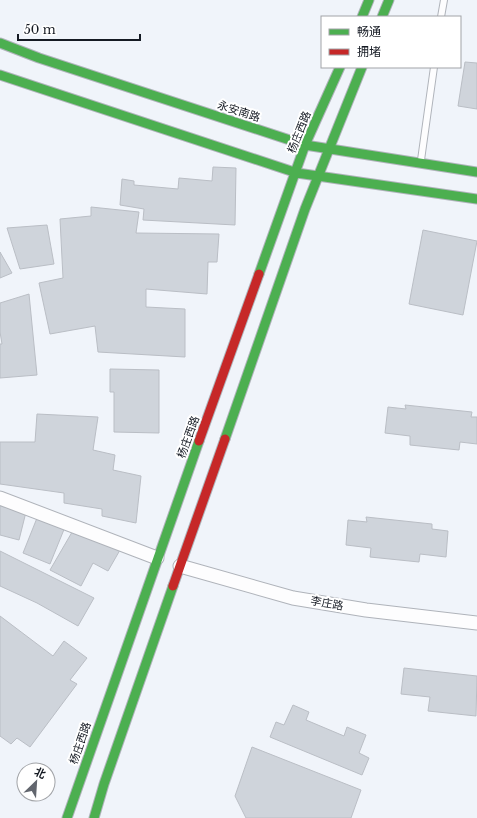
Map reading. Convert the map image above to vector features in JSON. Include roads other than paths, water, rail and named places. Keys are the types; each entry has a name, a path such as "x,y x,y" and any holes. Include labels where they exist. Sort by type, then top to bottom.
{"street":[{"path":"362,16 369,0"},
{"path":"382,16 389,0"},
{"name":"永安南路","path":"0,43 40,58 305,145 477,172"},
{"name":"杨庄西路","path":"67,818 157,558 297,173 305,145 340,68"},
{"path":"94,818 180,566 318,176 362,68"},
{"path":"0,75 297,173 477,199"},
{"path":"0,498 157,558"},
{"name":"李庄路","path":"180,566 293,598 366,610 477,623"}],"lane":[{"path":"441,16 444,0"},
{"path":"420,164 434,68"}]}
